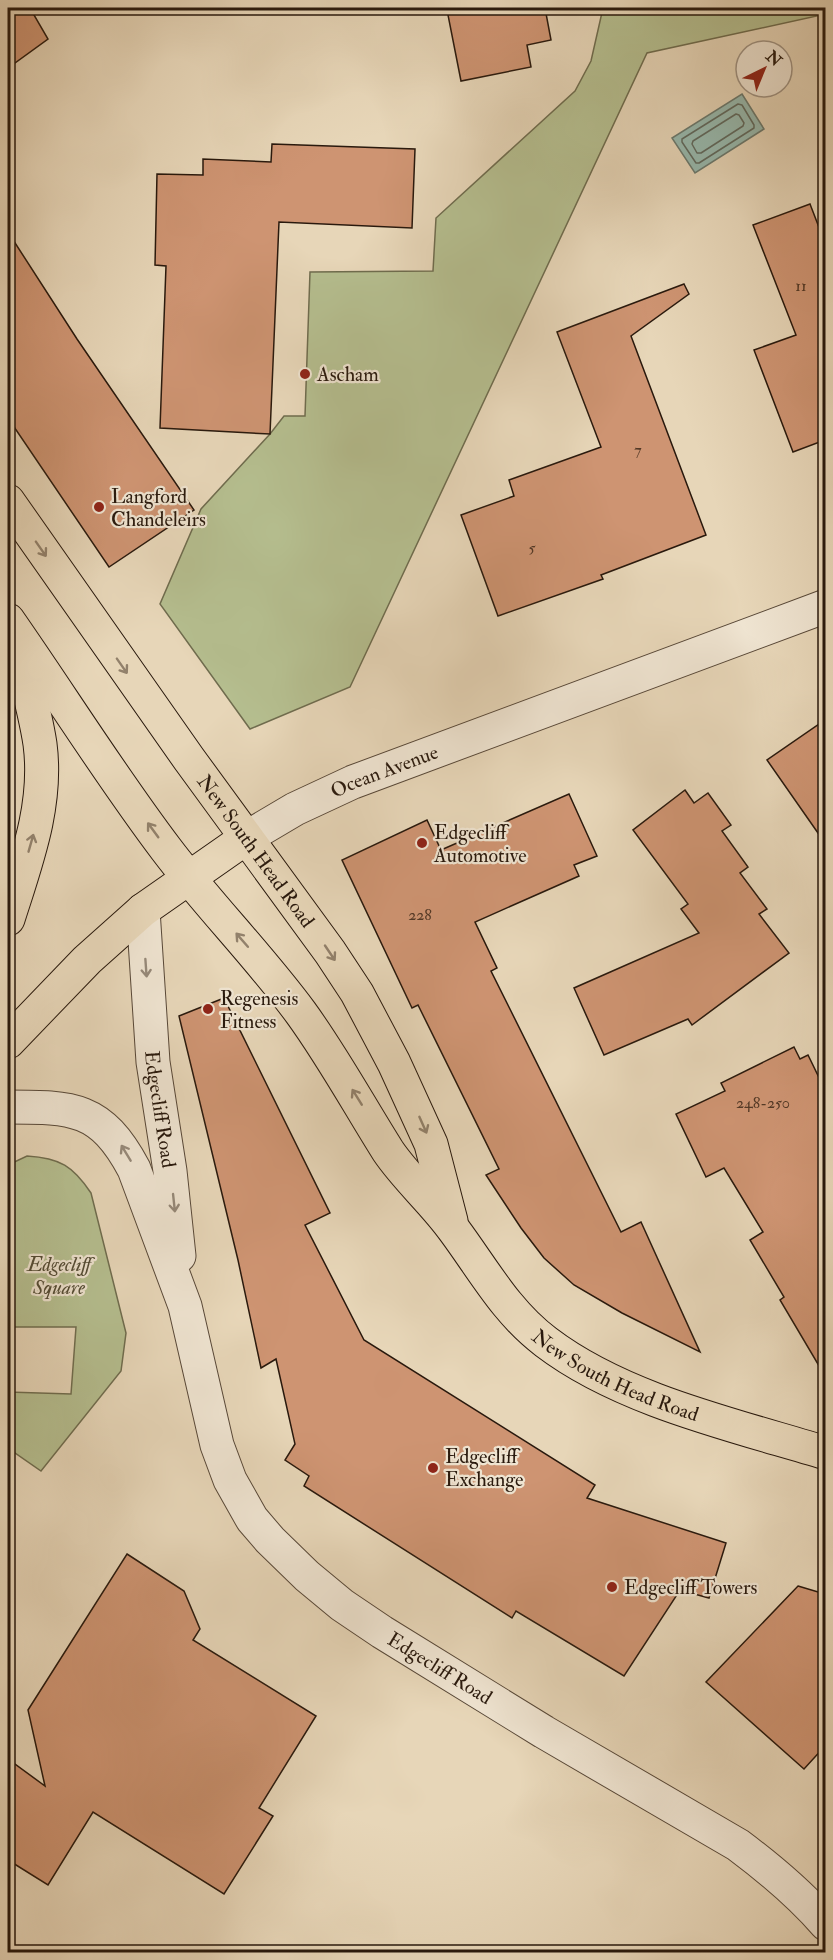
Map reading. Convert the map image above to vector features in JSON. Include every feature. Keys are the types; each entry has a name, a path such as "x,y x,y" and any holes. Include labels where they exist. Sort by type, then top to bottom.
{"main road":[{"name":"New South Head Road","path":"8,501 357,993 394,1063 431,1144 453,1228"},
{"name":"New South Head Road","path":"10,623 142,816 188,877 266,967 302,1014 390,1153 453,1228 497,1292 520,1319 543,1340 598,1376 684,1409 825,1453"},
{"path":"8,919 38,821 42,781 40,746 34,708 10,623"},
{"name":"Ocean Avenue","path":"8,1042 87,960 143,910 246,838"}],"street":[{"name":"Ocean Avenue","path":"246,838 295,808 353,782 825,606"},
{"name":"Edgecliff Road","path":"143,910 153,1062 170,1171 185,1306 217,1445 230,1480 252,1519 307,1576 342,1605 426,1660 544,1732 738,1845 789,1886 825,1924"},
{"name":"Edgecliff Road","path":"8,1107 50,1108 82,1114 99,1122 113,1134 134,1168 185,1306"}],"green space":[{"path":"603,8 825,8 826,14 647,53 350,687 250,729 160,604 201,509 284,416 305,416 310,272 433,271 436,218 575,91 591,61"},
{"name":"Edgecliff Square","path":"27,1156 57,1161 65,1165 78,1176 91,1193 126,1333 121,1371 41,1471 8,1448 8,1392 71,1394 76,1327 8,1327 8,1165"}],"water":[{"path":"734,99 745,99 764,129 695,173 672,138"}],"building":[{"path":"8,8 30,8 48,39 8,68"},
{"path":"545,8 551,40 527,45 531,67 461,81 447,10"},
{"path":"272,144 415,149 412,228 279,222 270,434 160,428 166,266 155,265 157,174 203,175 203,159 271,162"},
{"path":"810,204 825,243 825,440 793,452 754,350 796,335 753,225"},
{"path":"8,232 77,339 194,510 109,567 8,418"},
{"path":"684,284 689,294 631,336 706,535 601,575 603,579 498,616 461,515 514,496 509,480 601,447 557,332"},
{"path":"825,720 825,843 767,760"},
{"path":"685,790 694,803 708,793 731,825 722,831 748,867 740,873 767,909 759,914 789,953 692,1025 688,1019 604,1055 574,988 699,933 681,909 688,904 633,830"},
{"path":"569,794 597,856 574,865 579,876 475,922 497,968 491,971 621,1232 641,1222 700,1352 622,1313 574,1285 544,1258 521,1228 486,1175 499,1169 418,1005 412,1008 342,860 427,820 441,850"},
{"path":"224,998 330,1213 305,1225 364,1340 595,1485 587,1498 726,1543 709,1598 680,1590 624,1676 516,1611 512,1618 304,1486 309,1476 285,1460 295,1444 276,1359 261,1368 238,1260 179,1016"},
{"path":"794,1047 800,1059 808,1055 825,1090 825,1376 780,1300 784,1297 750,1240 763,1232 724,1168 706,1177 676,1114 725,1091 721,1083"},
{"path":"127,1554 184,1591 200,1629 193,1640 316,1716 259,1808 273,1816 224,1894 93,1812 48,1885 8,1860 8,1759 45,1786 28,1710"},
{"path":"798,1586 825,1594 825,1746 804,1769 706,1682"}],"place":[{"name":"Ascham","path":"305,374"},
{"name":"Langford Chandeleirs","path":"99,507"},
{"name":"Edgecliff Automotive","path":"422,843"},
{"name":"Regenesis Fitness","path":"208,1009"},
{"name":"Edgecliff Exchange","path":"433,1468"},
{"name":"Edgecliff Towers","path":"612,1587"}]}
